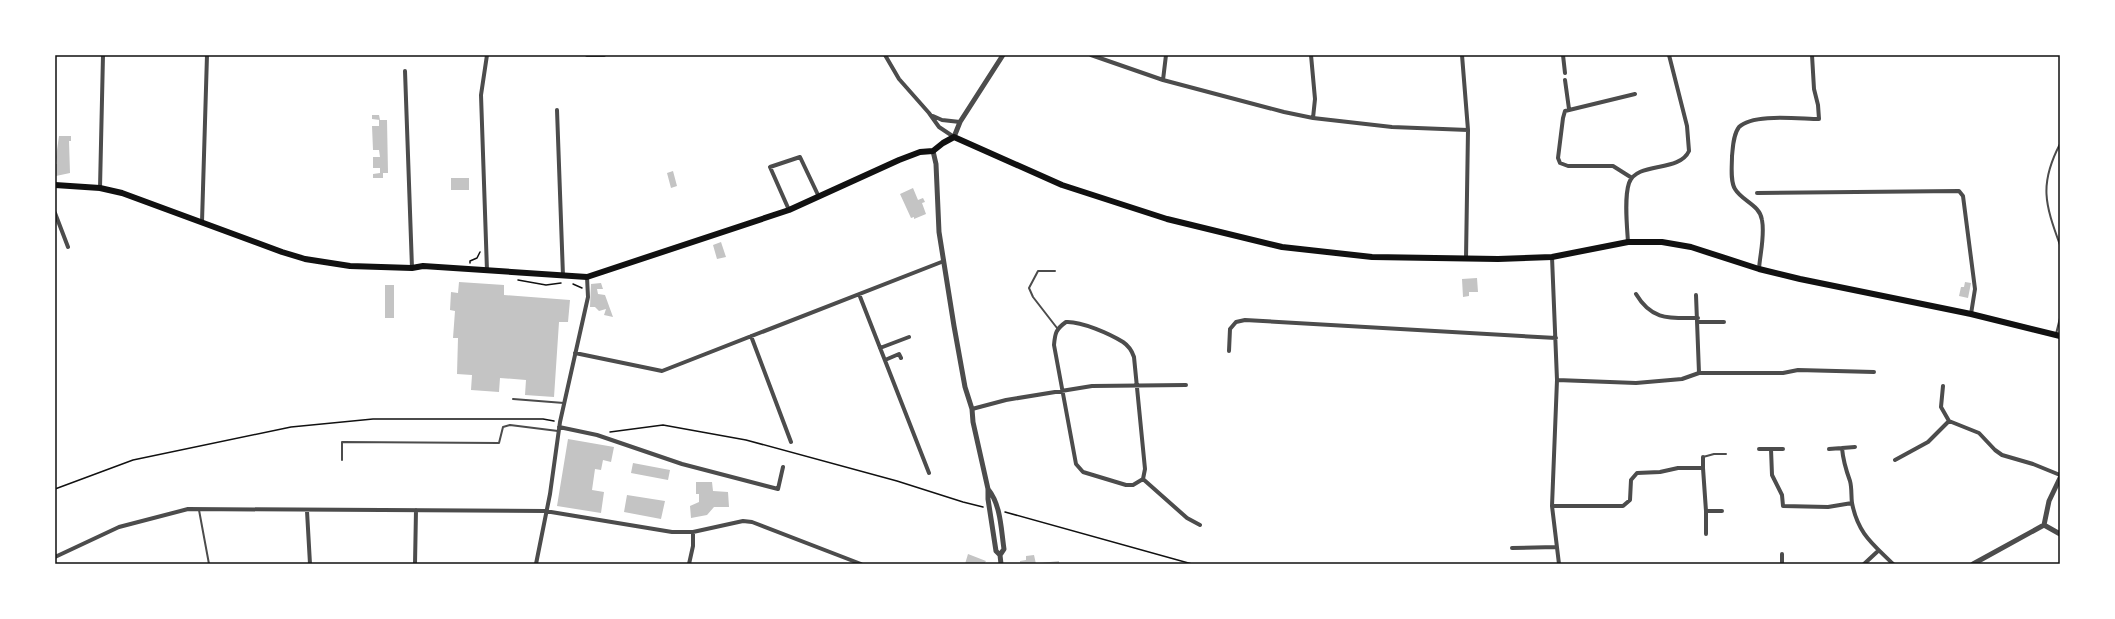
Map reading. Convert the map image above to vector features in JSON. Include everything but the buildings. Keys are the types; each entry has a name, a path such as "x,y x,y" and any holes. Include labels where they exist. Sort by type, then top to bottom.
{"main road":[{"path":"55,185 100,188 122,193 282,252 310,260 350,266 398,266 412,268 423,266 587,277 788,210 899,160 920,152 933,151 954,137 1062,185 1168,219 1231,236 1282,247 1337,254 1390,258 1466,259 1552,257 1628,242 1662,242 1691,247 1759,269 1971,314 2058,335"}],"street":[{"path":"100,188 103,55"},
{"path":"202,222 207,55"},
{"path":"487,55 481,95 487,271"},
{"path":"587,55 604,55"},
{"path":"885,55 899,79 929,113 939,127 954,137 960,122 1003,55"},
{"path":"1091,55 1163,80 1242,102 1313,118 1392,127 1468,130"},
{"path":"1163,80 1166,55"},
{"path":"1311,55 1315,99 1313,118"},
{"path":"1462,55 1468,130 1466,259"},
{"path":"1562,55 1565,73"},
{"path":"1628,242 1628,188 1632,178 1644,171 1681,160 1689,151 1687,126 1669,55"},
{"path":"1759,269 1762,220 1758,211 1739,195 1734,188 1732,162 1734,138 1739,128 1748,121 1762,118 1819,119 1818,105 1814,89 1812,55"},
{"path":"406,71 412,268"},
{"path":"1565,80 1568,109 1563,118 1558,158 1560,163 1568,166 1613,166 1632,178"},
{"path":"1568,109 1635,94"},
{"path":"557,110 563,276"},
{"path":"929,113 936,118 960,122"},
{"path":"933,151 936,164 939,232 965,387 972,409 973,422 982,458 988,489 996,551 1000,554 1001,564"},
{"path":"788,210 770,167 800,157 819,197"},
{"path":"1757,193 1959,191 1963,196 1975,289 1971,314"},
{"path":"55,213 68,246"},
{"path":"1552,257 1558,380 1552,506 1559,564"},
{"path":"575,353 662,371 944,261"},
{"path":"536,564 545,511 550,494 560,422 588,297 587,277"},
{"path":"860,294 929,472"},
{"path":"1636,294 1643,306 1650,312 1670,318 1724,322"},
{"path":"1696,295 1699,374"},
{"path":"1229,351 1230,330 1236,322 1245,320 1556,338"},
{"path":"1066,322 1076,322 1123,342 1131,349 1134,357 1138,385 1145,469 1143,479 1133,484 1126,484 1083,472 1076,464 1054,346 1054,334 1058,328 1066,322"},
{"path":"751,336 791,442"},
{"path":"880,348 909,337"},
{"path":"885,360 899,354 901,358"},
{"path":"1558,380 1636,383 1682,379 1699,374 1783,373 1798,370 1874,372"},
{"path":"972,409 1006,400 1092,386 1186,386"},
{"path":"1943,386 1941,407 1949,421 1979,433 1995,450 2002,455 2033,464 2060,475"},
{"path":"1895,460 1928,442 1949,421"},
{"path":"559,429 598,435 682,464 778,489 783,467"},
{"path":"1829,449 1855,447"},
{"path":"1842,448 1842,460 1850,482 1852,503 1859,523 1878,551 1893,564"},
{"path":"1759,449 1783,449"},
{"path":"1771,449 1772,475 1782,495 1783,506 1828,507 1852,503"},
{"path":"1703,457 1706,534"},
{"path":"1552,506 1623,506 1630,500 1631,480 1637,473 1660,472 1678,468 1703,468"},
{"path":"1973,564 2044,525 2049,501 2060,478"},
{"path":"1143,479 1187,518 1200,525"},
{"path":"988,489 995,498 1000,525 1004,549 1000,554"},
{"path":"55,557 125,525 178,511 199,509 545,511 662,532 693,532 736,522 752,522 861,564"},
{"path":"307,510 310,564"},
{"path":"415,564 416,510"},
{"path":"1706,511 1722,511"},
{"path":"2044,525 2060,534"},
{"path":"689,564 693,546 693,532"},
{"path":"1512,548 1556,547"},
{"path":"1864,564 1878,551"},
{"path":"1782,554 1782,564"}],"lane":[{"path":"2060,144 2048,176 2045,192 2046,204 2060,245"},
{"path":"1055,272 1038,272 1029,288 1033,297 1058,328"},
{"path":"2058,335 2060,318"},
{"path":"513,399 564,404"},
{"path":"342,460 342,442 499,444 503,427 510,425 559,429"},
{"path":"1703,457 1726,454"},
{"path":"199,509 209,564"}],"path":[{"path":"470,261 477,258 480,251 487,251"},
{"path":"517,280 546,285 563,283"},
{"path":"569,283 582,288"},
{"path":"55,489 133,460 291,426 373,419 544,419 560,422"},
{"path":"611,433 663,425 746,440 897,481 984,507"},
{"path":"998,510 1192,564"}]}
